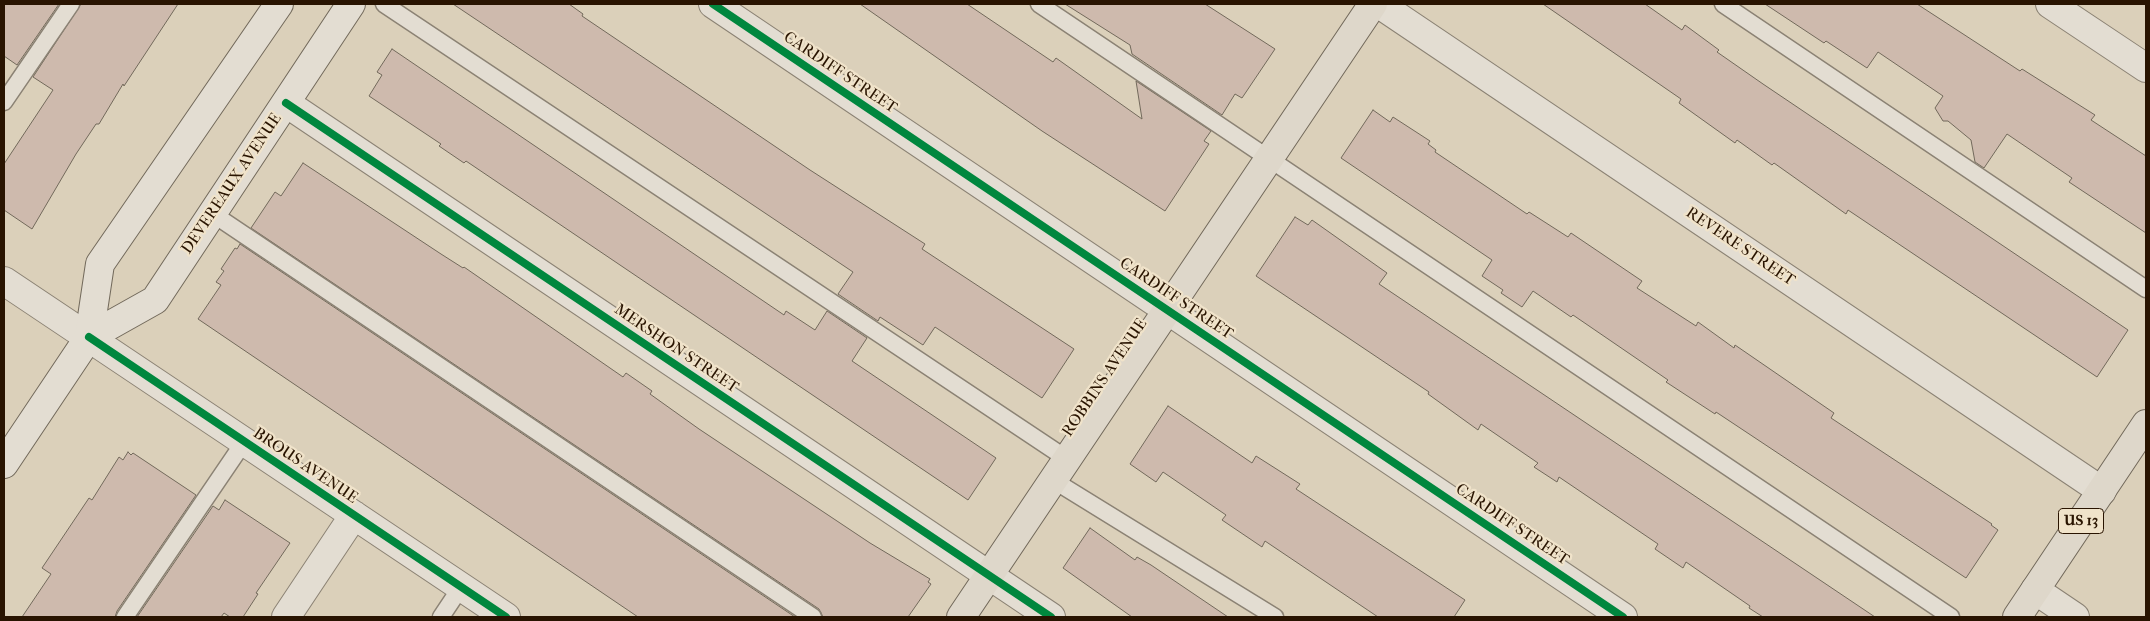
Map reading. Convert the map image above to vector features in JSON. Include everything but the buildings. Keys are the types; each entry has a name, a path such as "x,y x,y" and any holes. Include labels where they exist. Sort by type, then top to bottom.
{"highway":[{"name":"ROBBINS AVENUE","path":"961,617 1373,4"},
{"name":"US 13","path":"2017,617 2146,424"}],"street":[{"name":"DEVEREAUX AVENUE","path":"4,464 89,337 100,264 279,4"},
{"name":"DEVEREAUX AVENUE","path":"89,337 155,300 351,4"},
{"name":"CARDIFF STREET","path":"713,4 1623,617"},
{"name":"REVERE STREET","path":"1379,4 2102,490"},
{"path":"2050,4 2146,68"},
{"name":"MERSHON STREET","path":"286,103 1051,617"},
{"name":"BROUS AVENUE","path":"4,281 506,617"},
{"path":"286,617 354,515"},
{"path":"2035,590 2075,617"}],"lane":[{"path":"4,102 70,4"},
{"path":"384,4 1275,617"},
{"path":"1039,4 1951,617"},
{"path":"1723,4 2146,289"},
{"path":"213,214 813,617"},
{"path":"125,617 244,442"},
{"path":"441,617 461,587"}],"cycle path":[{"path":"713,4 1623,617"},
{"path":"286,103 1051,617"},
{"path":"89,337 506,617"}]}
